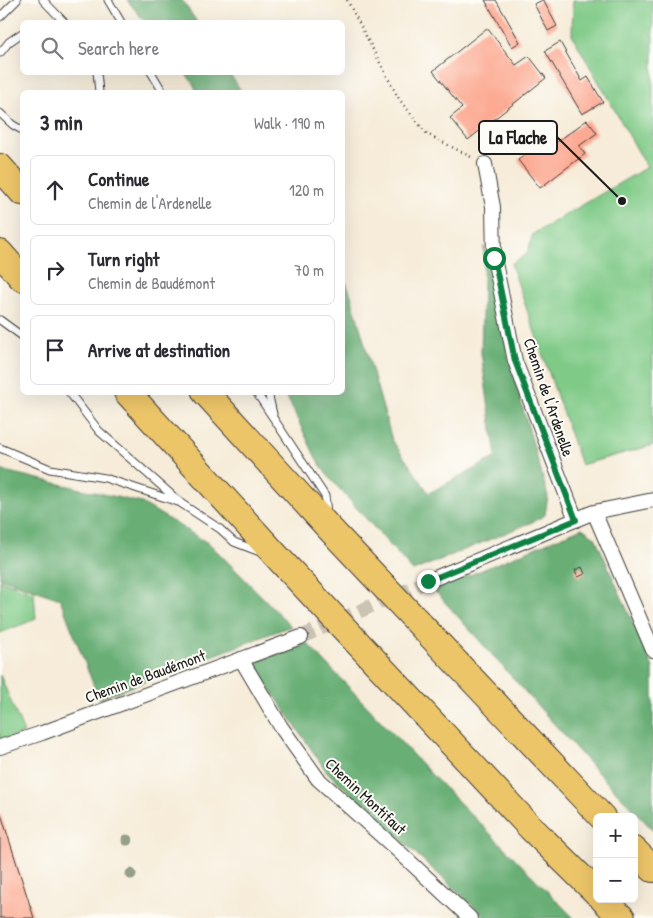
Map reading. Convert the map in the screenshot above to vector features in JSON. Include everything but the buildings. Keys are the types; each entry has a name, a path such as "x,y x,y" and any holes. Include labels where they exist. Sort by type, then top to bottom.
{"highway":[{"path":"0,167 20,190"},
{"path":"0,253 20,276"},
{"path":"130,395 281,561 531,828 593,890"},
{"path":"208,395 329,528 598,813"},
{"path":"638,854 653,869"},
{"path":"607,903 622,918"}],"street":[{"name":"Chemin de l'Ardenelle","path":"485,164 494,207 494,258 515,361 576,520"},
{"path":"428,581 594,512 653,500"},
{"path":"594,512 653,650"},
{"name":"Chemin de Baudémont","path":"0,747 301,637"},
{"name":"Chemin Montifaut","path":"241,659 281,727 318,779 470,918"}],"lane":[{"path":"0,16 17,0"},
{"path":"43,0 62,20"},
{"path":"108,0 120,20"},
{"path":"0,53 9,42 20,34"},
{"path":"98,75 99,90"},
{"path":"153,75 162,90"},
{"path":"0,113 13,126 20,129"},
{"path":"0,320 20,335"},
{"path":"71,395 99,431 182,504 220,529 234,542 281,561"},
{"path":"258,395 325,496 329,528"},
{"path":"269,395 275,419"},
{"path":"0,448 50,469 105,478 182,504"}],"path":[{"path":"347,0 399,99 428,134 485,164"}],"green space":[{"path":"127,0 182,0 196,20 143,20"},
{"path":"573,0 653,0 653,445 581,465 511,264 527,254 533,234 647,167 572,35"},
{"path":"187,75 230,75 241,90 196,90"},
{"path":"484,246 509,360 548,496 545,515 535,521 413,571 327,475 316,458 286,395 345,395 345,281 350,292 392,440 429,493 496,457 481,353"},
{"path":"0,470 142,503 211,545 291,626 99,699 60,599 0,578"},
{"path":"582,528 595,537 653,668 653,830 598,773 434,590"},
{"path":"0,580 34,593 36,619 0,633"},
{"path":"307,643 431,774 574,918 486,918 326,771 258,671 256,662"},
{"path":"0,675 24,733 0,742"}],"tunnel":[{"path":"301,637 428,581"}],"place":[{"name":"La Flache","path":"622,201"}],"route":[{"path":"428,581 576,520 515,361 494,258"}]}
